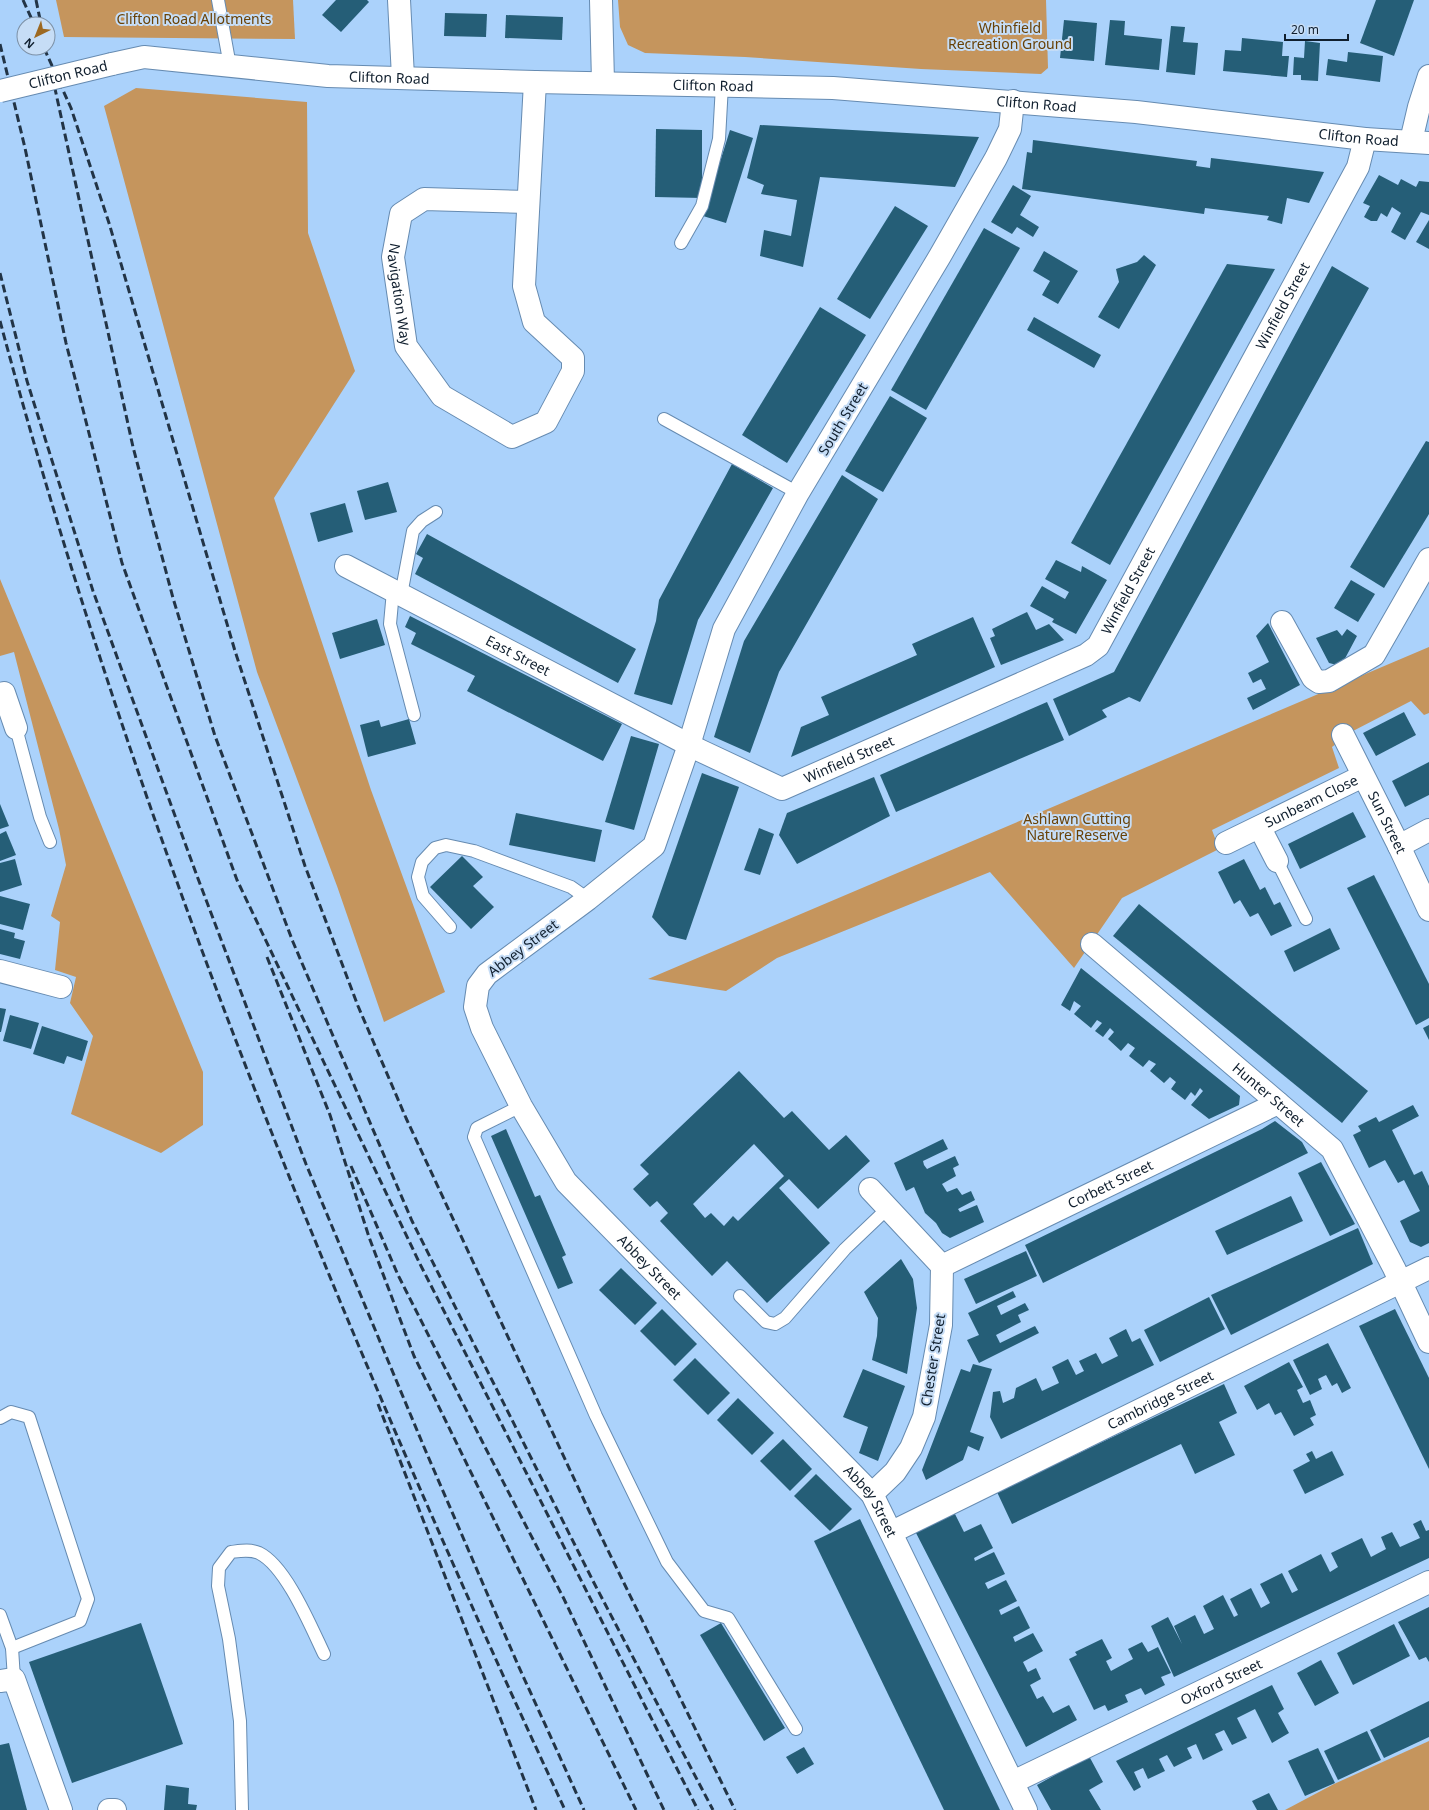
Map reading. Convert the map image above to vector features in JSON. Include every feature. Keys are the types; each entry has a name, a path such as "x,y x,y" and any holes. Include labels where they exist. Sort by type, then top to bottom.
{"street":[{"path":"399,0 403,77"},
{"path":"601,0 603,82"},
{"name":"Clifton Road","path":"0,91 144,57 328,76 833,88 1013,101 1136,112 1365,139 1420,142"},
{"path":"1420,142 1419,107 1429,76"},
{"name":"Navigation Way","path":"528,202 424,199 401,214 393,257 406,346 442,396 512,437 546,422 573,371 573,358 534,322 524,286 534,82"},
{"name":"South Street","path":"690,745 724,629 798,493 936,262 996,158 1010,130 1013,101"},
{"name":"Winfield Street","path":"690,745 782,788 1086,655 1098,646 1358,167 1365,139"},
{"path":"1282,622 1313,678 1319,682 1329,681 1374,655 1429,559"},
{"name":"East Street","path":"346,566 690,745"},
{"path":"1,690 16,728"},
{"name":"Sun Street","path":"1343,735 1399,846 1429,910"},
{"name":"Abbey Street","path":"690,745 654,846 588,899 487,974 478,986 476,1007 482,1028 521,1106 566,1182 872,1494 892,1532 1026,1810"},
{"name":"Sunbeam Close","path":"1226,843 1260,828 1363,776"},
{"name":"Sunbeam Close","path":"1260,828 1277,861"},
{"path":"1399,846 1429,830"},
{"name":"Hunter Street","path":"1092,944 1332,1149 1401,1282 1429,1342"},
{"path":"0,971 61,987"},
{"name":"Corbett Street","path":"942,1266 1278,1103"},
{"path":"870,1189 942,1266"},
{"name":"Chester Street","path":"872,1494 895,1472 911,1448 924,1417 941,1325 942,1266"},
{"name":"Cambridge Street","path":"892,1532 1429,1268"},
{"name":"Oxford Street","path":"1013,1782 1429,1582"},
{"path":"7,1680 61,1810"},
{"path":"110,1810 115,1810"}],"lane":[{"path":"218,0 230,66"},
{"path":"681,243 702,206 719,139 722,85"},
{"path":"664,418 798,493"},
{"path":"414,715 390,624 413,531 422,521 436,512"},
{"path":"16,728 40,817 50,842"},
{"path":"450,927 423,896 418,876 422,862 435,848 446,845 474,851 570,887 588,899"},
{"path":"1277,861 1306,919"},
{"path":"521,1106 477,1128 474,1137 596,1416 667,1562 704,1611 728,1618 796,1729"},
{"path":"740,1296 766,1322 775,1324 785,1318 845,1249 888,1208"},
{"path":"0,1418 11,1412 29,1417 88,1599 80,1621 12,1648"},
{"path":"242,1810 240,1721 229,1639 218,1586 219,1568 231,1552 245,1550 259,1553 278,1569 296,1597 324,1654"},
{"path":"0,1615 12,1648 7,1680"}],"green space":[{"name":"Clifton Road Allotments","path":"56,0 293,0 295,39 64,37"},
{"name":"Whinfield Recreation Ground","path":"618,0 1046,0 1048,68 1041,74 921,69 745,57 645,53 628,45 620,27"},
{"path":"136,88 307,102 308,233 355,371 274,498 371,790 445,992 384,1022 337,886 257,672 104,106"},
{"path":"0,579 203,1072 203,1125 161,1153 71,1114 93,1036 70,1003 76,977 55,970 60,922 51,916 66,865 59,829 14,652 0,656"},
{"name":"Ashlawn Cutting Nature Reserve","path":"1429,647 1429,713 1424,715 1411,701 1353,731 1332,747 1339,768 1212,830 1219,849 1122,898 1074,968 990,872 777,958 726,991 648,979"},
{"path":"1429,1741 1429,1810 1285,1810 1334,1784"}],"building":[{"path":"336,0 367,0 369,2 341,32 322,15"},
{"path":"1376,0 1414,0 1394,56 1360,43"},
{"path":"445,13 487,14 486,37 444,36"},
{"path":"506,15 563,17 562,40 505,38"},
{"path":"1064,20 1097,23 1094,61 1060,58"},
{"path":"1110,20 1125,21 1124,35 1162,39 1159,70 1105,65"},
{"path":"1171,26 1185,27 1183,42 1198,43 1195,75 1166,72"},
{"path":"1242,38 1283,42 1282,56 1289,56 1287,77 1223,71 1225,50 1241,51"},
{"path":"1305,41 1320,43 1318,81 1301,80 1301,75 1293,75 1294,57 1304,58"},
{"path":"1348,52 1383,56 1380,82 1326,75 1328,59 1347,62"},
{"path":"760,125 979,137 955,187 820,177 803,267 760,256 764,230 791,236 797,200 761,194 764,185 747,178"},
{"path":"656,129 702,130 702,198 655,197"},
{"path":"730,130 753,138 726,223 703,216"},
{"path":"1033,140 1197,161 1196,166 1210,168 1211,158 1324,172 1309,203 1287,198 1282,224 1267,220 1269,216 1205,208 1204,214 1022,189 1027,152 1032,153"},
{"path":"1379,175 1398,185 1401,179 1416,187 1419,181 1429,182 1429,215 1421,212 1405,240 1391,232 1401,213 1392,207 1387,217 1381,213 1377,221 1371,221 1364,217 1370,206 1363,203"},
{"path":"1013,185 1031,196 1020,215 1039,227 1033,237 1017,227 1012,234 991,222"},
{"path":"895,206 928,226 870,319 837,299"},
{"path":"1429,220 1429,249 1416,242"},
{"path":"984,228 1020,248 926,410 891,390"},
{"path":"1044,251 1078,271 1058,304 1042,295 1050,281 1033,271"},
{"path":"1144,255 1156,265 1119,329 1098,317 1119,282 1116,269 1137,262"},
{"path":"1227,264 1275,269 1110,565 1071,543"},
{"path":"1332,266 1369,288 1140,702 1129,697 1102,710 1107,717 1069,736 1053,699 1114,672"},
{"path":"820,307 866,335 787,463 742,435"},
{"path":"1034,317 1101,355 1094,368 1027,330"},
{"path":"890,396 927,418 883,492 845,471"},
{"path":"1426,441 1429,442 1429,514 1384,588 1350,567"},
{"path":"732,464 773,488 698,620 672,705 634,694 656,621 659,600"},
{"path":"842,475 878,499 779,672 750,753 714,737 744,641"},
{"path":"388,482 397,512 365,520 357,491"},
{"path":"345,503 353,532 318,542 310,513"},
{"path":"427,534 636,649 618,683 415,574 423,558 416,554"},
{"path":"1056,560 1081,572 1082,566 1107,580 1076,634 1052,622 1054,619 1030,606 1042,586 1065,599 1069,592 1045,579"},
{"path":"1351,580 1375,594 1358,622 1334,608"},
{"path":"1027,612 1036,630 1049,624 1064,640 1001,665 990,638 995,636 992,629"},
{"path":"410,616 622,724 603,761 467,691 475,676 411,644 416,633 405,627"},
{"path":"973,617 995,667 791,757 801,727 829,715 821,697 917,655 912,644"},
{"path":"377,619 385,645 340,659 332,633"},
{"path":"1268,623 1300,685 1253,710 1247,698 1266,689 1261,679 1253,683 1248,673 1269,662 1256,636"},
{"path":"1347,629 1357,636 1341,666 1329,663 1316,638 1337,630 1342,636"},
{"path":"1047,702 1064,740 896,812 880,775"},
{"path":"1404,712 1416,735 1376,756 1363,733"},
{"path":"409,719 416,744 368,757 360,725 379,720 381,727"},
{"path":"631,736 659,744 634,830 605,822"},
{"path":"1429,762 1429,795 1405,807 1392,781"},
{"path":"702,773 739,787 686,940 669,936 652,917"},
{"path":"874,777 890,816 797,864 779,835 787,813"},
{"path":"0,804 9,826 0,829"},
{"path":"1353,812 1366,837 1300,869 1288,844"},
{"path":"516,813 602,830 595,862 509,845"},
{"path":"759,828 774,834 760,875 744,870"},
{"path":"6,831 16,855 0,861 0,834"},
{"path":"462,856 483,877 473,886 494,907 471,929 430,887"},
{"path":"15,859 22,885 0,892 0,863"},
{"path":"1244,859 1260,890 1265,887 1274,905 1280,902 1292,926 1271,936 1258,913 1250,917 1240,900 1234,904 1218,872"},
{"path":"1374,875 1429,984 1429,1018 1416,1025 1347,888"},
{"path":"0,896 30,904 23,930 0,924"},
{"path":"1139,904 1368,1091 1342,1123 1113,936"},
{"path":"1330,928 1340,949 1294,972 1284,951"},
{"path":"0,929 15,933 14,938 25,941 20,959 0,954"},
{"path":"1081,968 1240,1096 1239,1105 1209,1119 1191,1105 1203,1091 1200,1088 1195,1096 1191,1092 1185,1100 1171,1089 1176,1082 1170,1077 1164,1083 1150,1071 1156,1064 1149,1060 1143,1067 1129,1056 1135,1048 1128,1043 1121,1051 1108,1039 1114,1032 1110,1028 1103,1037 1095,1031 1102,1023 1097,1020 1091,1028 1074,1014 1081,1006 1074,1001 1070,1011 1061,1005"},
{"path":"0,1008 6,1009 1,1032 0,1032"},
{"path":"10,1015 39,1023 31,1049 3,1041"},
{"path":"1429,1025 1429,1040 1423,1028"},
{"path":"42,1026 88,1041 82,1061 67,1056 64,1064 33,1054"},
{"path":"739,1071 784,1118 792,1111 829,1150 846,1135 870,1161 818,1209 789,1179 779,1188 830,1243 767,1303 727,1261 712,1276 660,1221 668,1213 657,1201 650,1207 633,1189 649,1174 640,1165","holes":["754,1144 784,1176 738,1221 733,1216 724,1226 711,1213 705,1218 693,1204"]},
{"path":"1413,1105 1419,1116 1392,1130 1414,1175 1422,1171 1429,1186 1429,1243 1421,1247 1410,1242 1400,1221 1420,1211 1404,1180 1398,1183 1385,1160 1369,1168 1353,1135 1361,1131 1358,1126 1376,1117 1379,1122"},
{"path":"1275,1121 1302,1142 1308,1153 1043,1283 1025,1245 1262,1129"},
{"path":"506,1129 535,1197 540,1195 566,1255 562,1257 573,1283 558,1289 491,1136"},
{"path":"943,1139 948,1149 923,1161 924,1165 927,1169 955,1156 959,1165 953,1168 956,1176 942,1184 947,1192 957,1188 962,1195 971,1191 975,1200 958,1209 960,1212 977,1205 984,1222 950,1238 942,1233 936,1223 925,1213 914,1187 906,1191 894,1163"},
{"path":"1321,1162 1355,1224 1330,1236 1298,1173"},
{"path":"1291,1196 1303,1221 1227,1255 1215,1231"},
{"path":"1358,1228 1373,1264 1231,1335 1211,1295"},
{"path":"1026,1251 1037,1276 976,1304 964,1279"},
{"path":"901,1259 913,1279 917,1308 907,1374 872,1360 877,1336 878,1318 864,1292"},
{"path":"621,1268 657,1303 635,1325 599,1290"},
{"path":"1013,1291 1016,1297 997,1306 1001,1315 1025,1303 1029,1310 1018,1315 1021,1322 996,1335 1000,1343 1035,1326 1039,1333 979,1363 967,1340 979,1335 968,1313"},
{"path":"1209,1297 1225,1329 1160,1362 1144,1330"},
{"path":"662,1309 697,1344 675,1366 640,1331"},
{"path":"1395,1309 1429,1378 1429,1469 1359,1326"},
{"path":"1126,1329 1132,1342 1140,1338 1154,1365 1001,1439 990,1417 993,1392 1000,1391 1003,1403 1014,1398 1016,1388 1036,1378 1042,1391 1059,1383 1052,1367 1068,1359 1076,1375 1084,1371 1079,1361 1096,1353 1102,1364 1118,1356 1109,1338"},
{"path":"1328,1343 1351,1388 1342,1393 1337,1383 1332,1386 1326,1375 1318,1379 1322,1389 1310,1395 1293,1360"},
{"path":"695,1358 730,1393 708,1415 673,1380"},
{"path":"1289,1362 1303,1387 1297,1390 1303,1403 1310,1400 1316,1415 1310,1418 1314,1425 1294,1436 1281,1412 1275,1415 1269,1403 1257,1410 1244,1386"},
{"path":"973,1364 992,1369 970,1432 984,1437 979,1451 968,1446 963,1460 926,1480 922,1470 961,1369 970,1372"},
{"path":"863,1369 905,1386 878,1461 859,1453 868,1427 843,1417"},
{"path":"1224,1384 1237,1413 1219,1422 1235,1455 1195,1474 1181,1444 1012,1524 997,1492"},
{"path":"738,1398 774,1433 752,1455 717,1420"},
{"path":"783,1439 812,1469 790,1491 760,1461"},
{"path":"1312,1451 1316,1459 1332,1451 1344,1475 1305,1494 1293,1470 1310,1461 1306,1454"},
{"path":"816,1474 852,1509 830,1531 794,1496"},
{"path":"954,1512 964,1532 981,1524 993,1548 974,1558 975,1561 994,1552 1005,1574 985,1583 988,1589 1006,1580 1017,1601 999,1610 1001,1615 1019,1606 1030,1628 1013,1637 1015,1642 1033,1633 1043,1651 1023,1662 1028,1672 1036,1668 1041,1679 1030,1685 1037,1699 1043,1696 1053,1713 1069,1705 1077,1720 1026,1747 915,1531"},
{"path":"860,1519 1000,1810 944,1810 814,1541"},
{"path":"1421,1520 1426,1531 1429,1530 1429,1558 1174,1677 1151,1626 1168,1617 1182,1644 1174,1626 1195,1615 1204,1634 1214,1629 1203,1606 1223,1595 1234,1617 1238,1615 1230,1599 1251,1588 1261,1608 1270,1603 1260,1584 1282,1573 1292,1593 1298,1590 1288,1571 1321,1554 1330,1572 1338,1567 1331,1553 1362,1538 1371,1557 1386,1549 1381,1537 1392,1532 1400,1547 1420,1538 1413,1524"},
{"path":"1429,1607 1429,1662 1426,1657 1419,1660 1398,1622"},
{"path":"141,1623 183,1744 72,1783 29,1662"},
{"path":"721,1623 785,1728 764,1741 700,1635"},
{"path":"1394,1624 1410,1656 1353,1685 1337,1653"},
{"path":"1102,1639 1112,1658 1106,1661 1111,1671 1133,1659 1128,1649 1142,1642 1148,1652 1158,1647 1171,1673 1161,1677 1165,1685 1145,1695 1141,1688 1125,1695 1128,1702 1108,1711 1105,1705 1094,1710 1069,1659 1077,1655 1075,1652"},
{"path":"1321,1660 1339,1693 1315,1706 1297,1673"},
{"path":"1272,1685 1284,1709 1278,1713 1289,1733 1272,1743 1255,1709 1237,1718 1247,1738 1232,1745 1224,1730 1215,1734 1223,1750 1203,1760 1196,1744 1187,1748 1192,1758 1174,1767 1167,1755 1159,1759 1165,1771 1148,1779 1143,1768 1134,1772 1141,1787 1134,1791 1116,1761"},
{"path":"1429,1701 1429,1737 1384,1758 1370,1730"},
{"path":"1367,1731 1381,1760 1338,1780 1324,1751"},
{"path":"9,1743 27,1810 0,1810 0,1745"},
{"path":"804,1747 814,1764 797,1774 786,1757"},
{"path":"1318,1748 1335,1783 1305,1796 1288,1761"},
{"path":"1089,1756 1103,1782 1089,1790 1101,1810 1051,1810 1037,1785"},
{"path":"166,1785 189,1788 188,1804 197,1805 196,1810 164,1810"},
{"path":"1269,1793 1278,1810 1257,1810 1252,1801"}],"railway":[{"path":"23,0 30,16"},
{"path":"36,0 39,16"},
{"path":"0,44 25,148 66,343 122,563 237,880 420,1264 698,1810"},
{"path":"48,56 71,108 109,223 235,651 305,866 358,1006 406,1118 597,1528 735,1810"},
{"path":"52,75 133,447 173,598 215,736 293,942 412,1221 593,1581 713,1810"},
{"path":"0,273 27,381 93,591 197,876 306,1164 424,1447 518,1665 584,1810"},
{"path":"0,321 55,513 115,703 180,891 250,1078 324,1263 402,1446 482,1629 565,1810"},
{"path":"267,957 330,1115 369,1237 414,1356 636,1810"},
{"path":"351,1166 398,1275 564,1599 664,1810"},
{"path":"378,1404 536,1810"}]}
